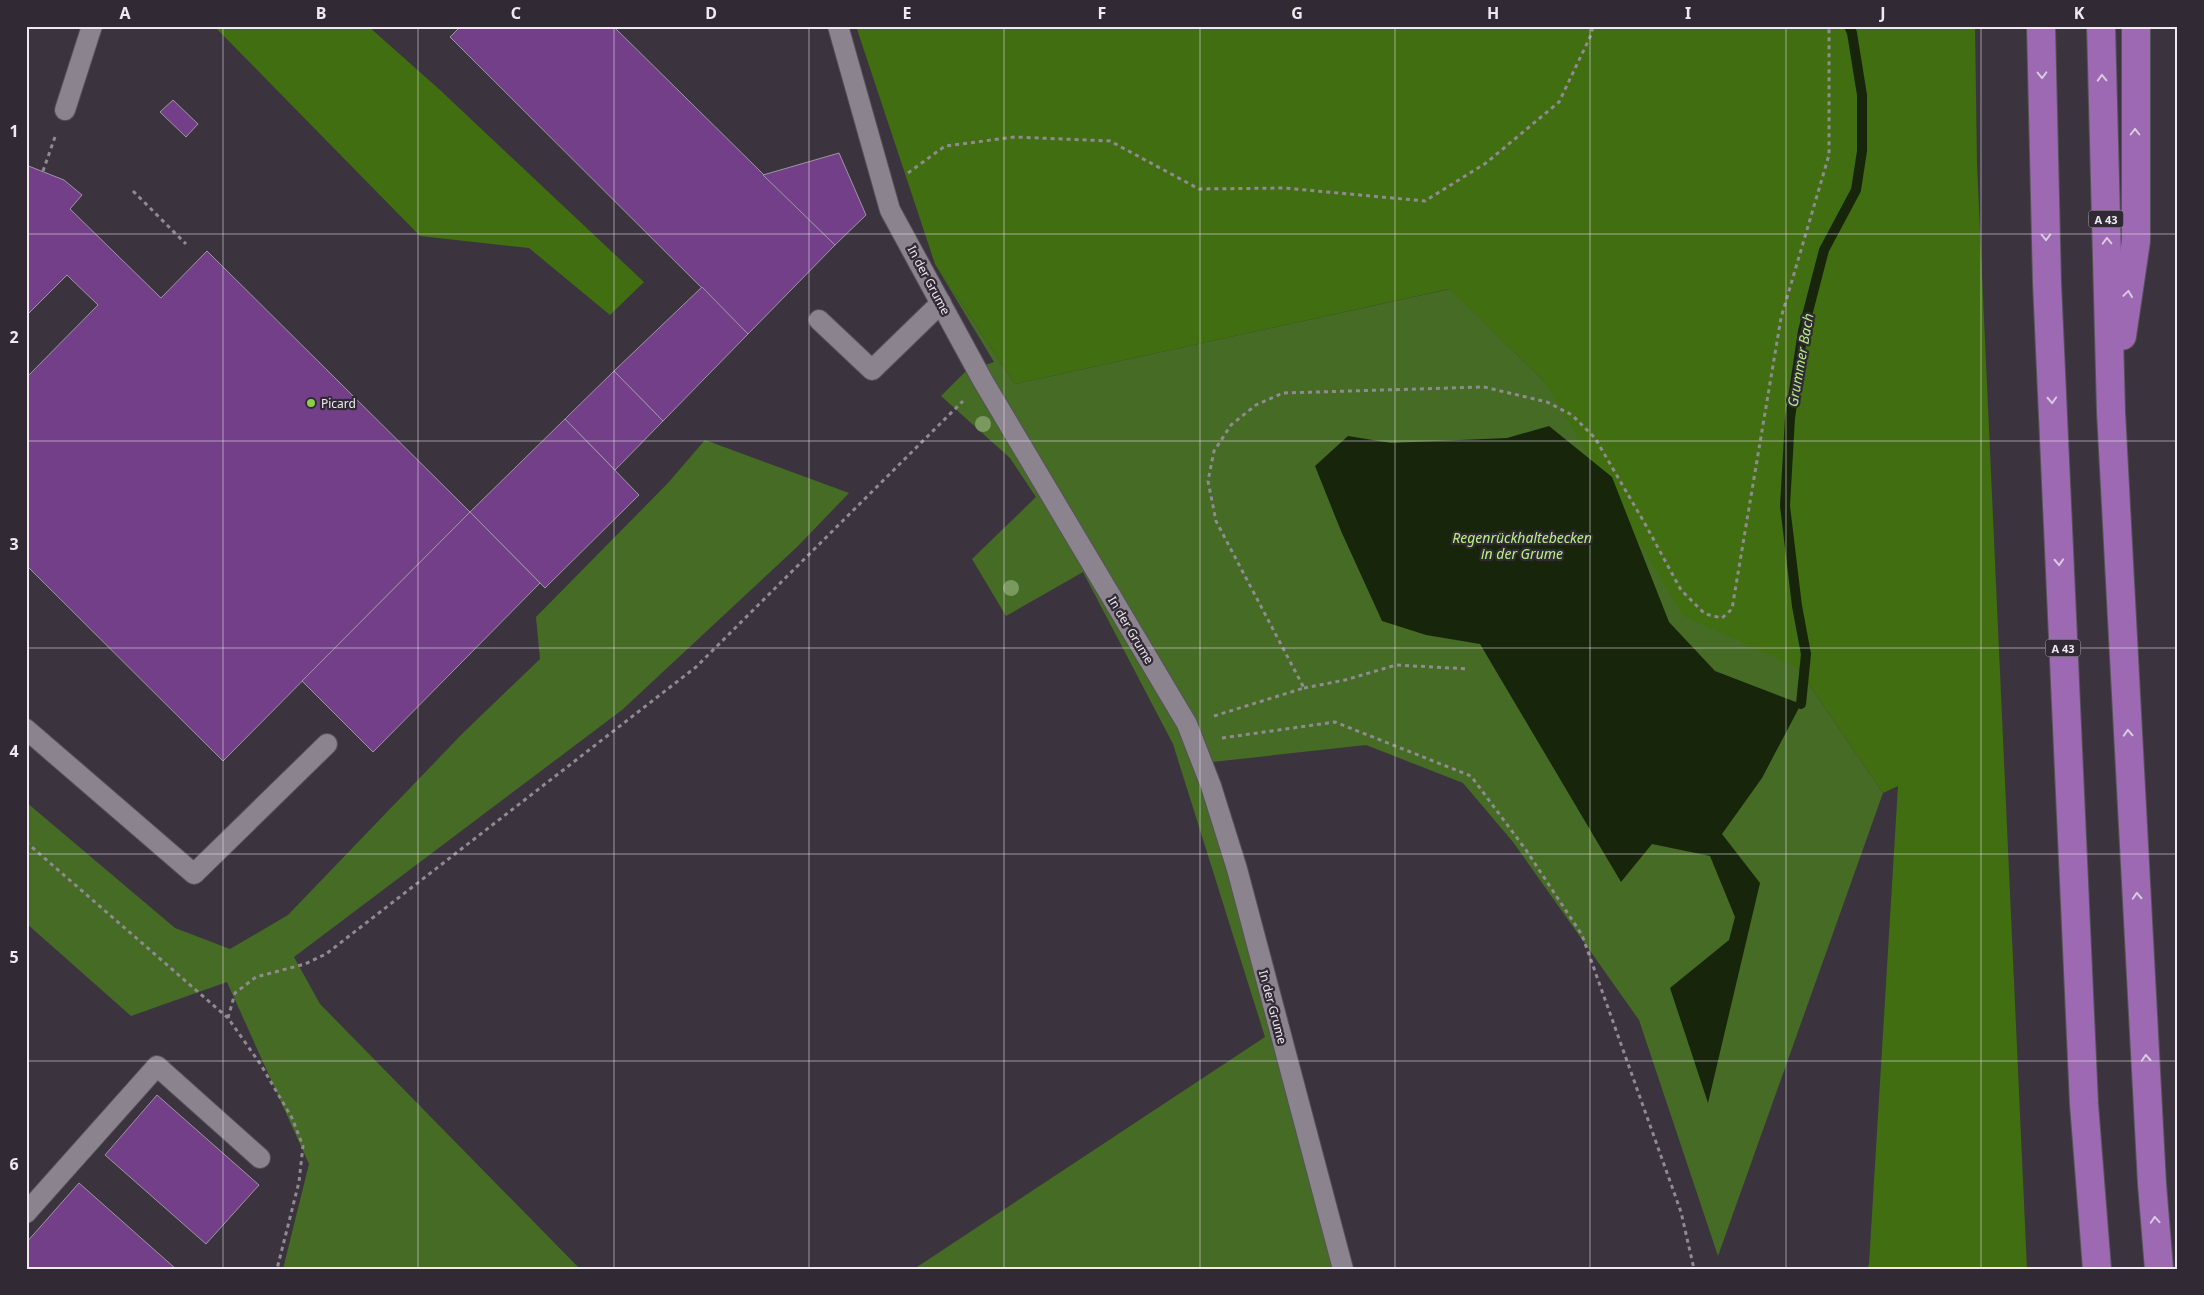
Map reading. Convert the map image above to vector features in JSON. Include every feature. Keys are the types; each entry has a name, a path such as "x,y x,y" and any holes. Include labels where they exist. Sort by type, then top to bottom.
{"highway":[{"name":"A 43","path":"2041,26 2047,293 2084,1104 2097,1269"},
{"name":"A 43","path":"2101,26 2111,412 2152,1184 2159,1269"},
{"path":"2111,412 2136,241 2136,26"}],"lane":[{"path":"65,110 92,26"},
{"name":"In der Grume","path":"838,26 890,210 983,381 1190,733 1211,786 1236,869 1343,1269"},
{"path":"819,320 872,370 941,303"},
{"path":"26,729 194,874 327,744"},
{"path":"26,1213 157,1066 260,1158"}],"path":[{"path":"890,210 898,181 945,146 1015,136 1110,141 1199,189 1284,188 1425,201 1486,163 1559,102 1591,35 1593,26"},
{"path":"1304,688 1216,522 1208,481 1214,451 1230,425 1256,405 1283,393 1484,387 1547,402 1572,415 1595,438 1681,590 1706,614 1722,618 1732,609 1781,318 1829,155 1829,26"},
{"path":"43,172 65,110"},
{"path":"133,191 186,244"},
{"path":"228,1018 235,993 256,977 305,964 326,954 696,667 983,381"},
{"path":"1190,733 1304,688 1345,680 1396,665 1469,669"},
{"path":"1190,733 1335,722 1471,776 1526,850 1582,935 1681,1212 1694,1269"},
{"path":"26,842 228,1018 261,1065"}],"green space":[{"path":"214,26 368,26 440,90 644,282 610,315 529,248 420,236"},
{"path":"856,26 1975,26 1977,164 2027,1269 1867,1269 1869,1264 1898,786 1883,793 1798,668 1683,616 1544,381 1449,289 1015,384 935,264"},
{"path":"935,264 1015,384 1450,289 1544,381 1798,668 1883,793 1718,1256 1639,1020 1513,842 1463,783 1366,745 1212,762 1351,1269 914,1269 1265,1037 1173,744 1083,572 1006,616 972,559 1036,497 1010,458 941,396 965,372 994,362"},
{"path":"705,440 849,493 797,547 622,710 294,957 320,1004 580,1269 283,1269 309,1164 227,982 131,1016 26,923 26,802 175,928 230,949 288,915 462,734 540,659 536,617 668,483"}],"water":[{"name":"Regenrückhaltebecken in der Grume","path":"1549,426 1612,477 1669,622 1715,671 1801,704 1762,778 1722,834 1760,883 1708,1103 1670,988 1729,940 1735,917 1710,856 1652,844 1621,882 1480,644 1426,635 1382,621 1341,531 1315,466 1348,436 1391,443 1507,438"}],"building":[{"path":"461,26 613,26 835,245 748,334 450,37"},
{"path":"173,100 198,124 186,137 160,112"},
{"path":"839,153 866,215 835,245 763,175"},
{"path":"26,165 64,180 82,195 70,209 161,298 207,251 470,512 223,761 26,565 26,378 98,305 67,275 26,316"},
{"path":"702,287 748,334 663,421 614,371"},
{"path":"614,371 663,421 615,470 565,419"},
{"path":"565,419 639,495 545,588 470,512"},
{"path":"470,512 540,583 373,752 302,681"},
{"path":"157,1095 259,1185 206,1244 105,1155"},
{"path":"79,1183 176,1269 26,1269 26,1243"}],"waterway":[{"name":"Grummer Bach","path":"1801,704 1806,654 1797,606 1785,506 1790,418 1803,331 1824,250 1856,190 1862,151 1862,95 1852,33 1849,26"}],"place":[{"name":"Picard","path":"311,403"}]}
